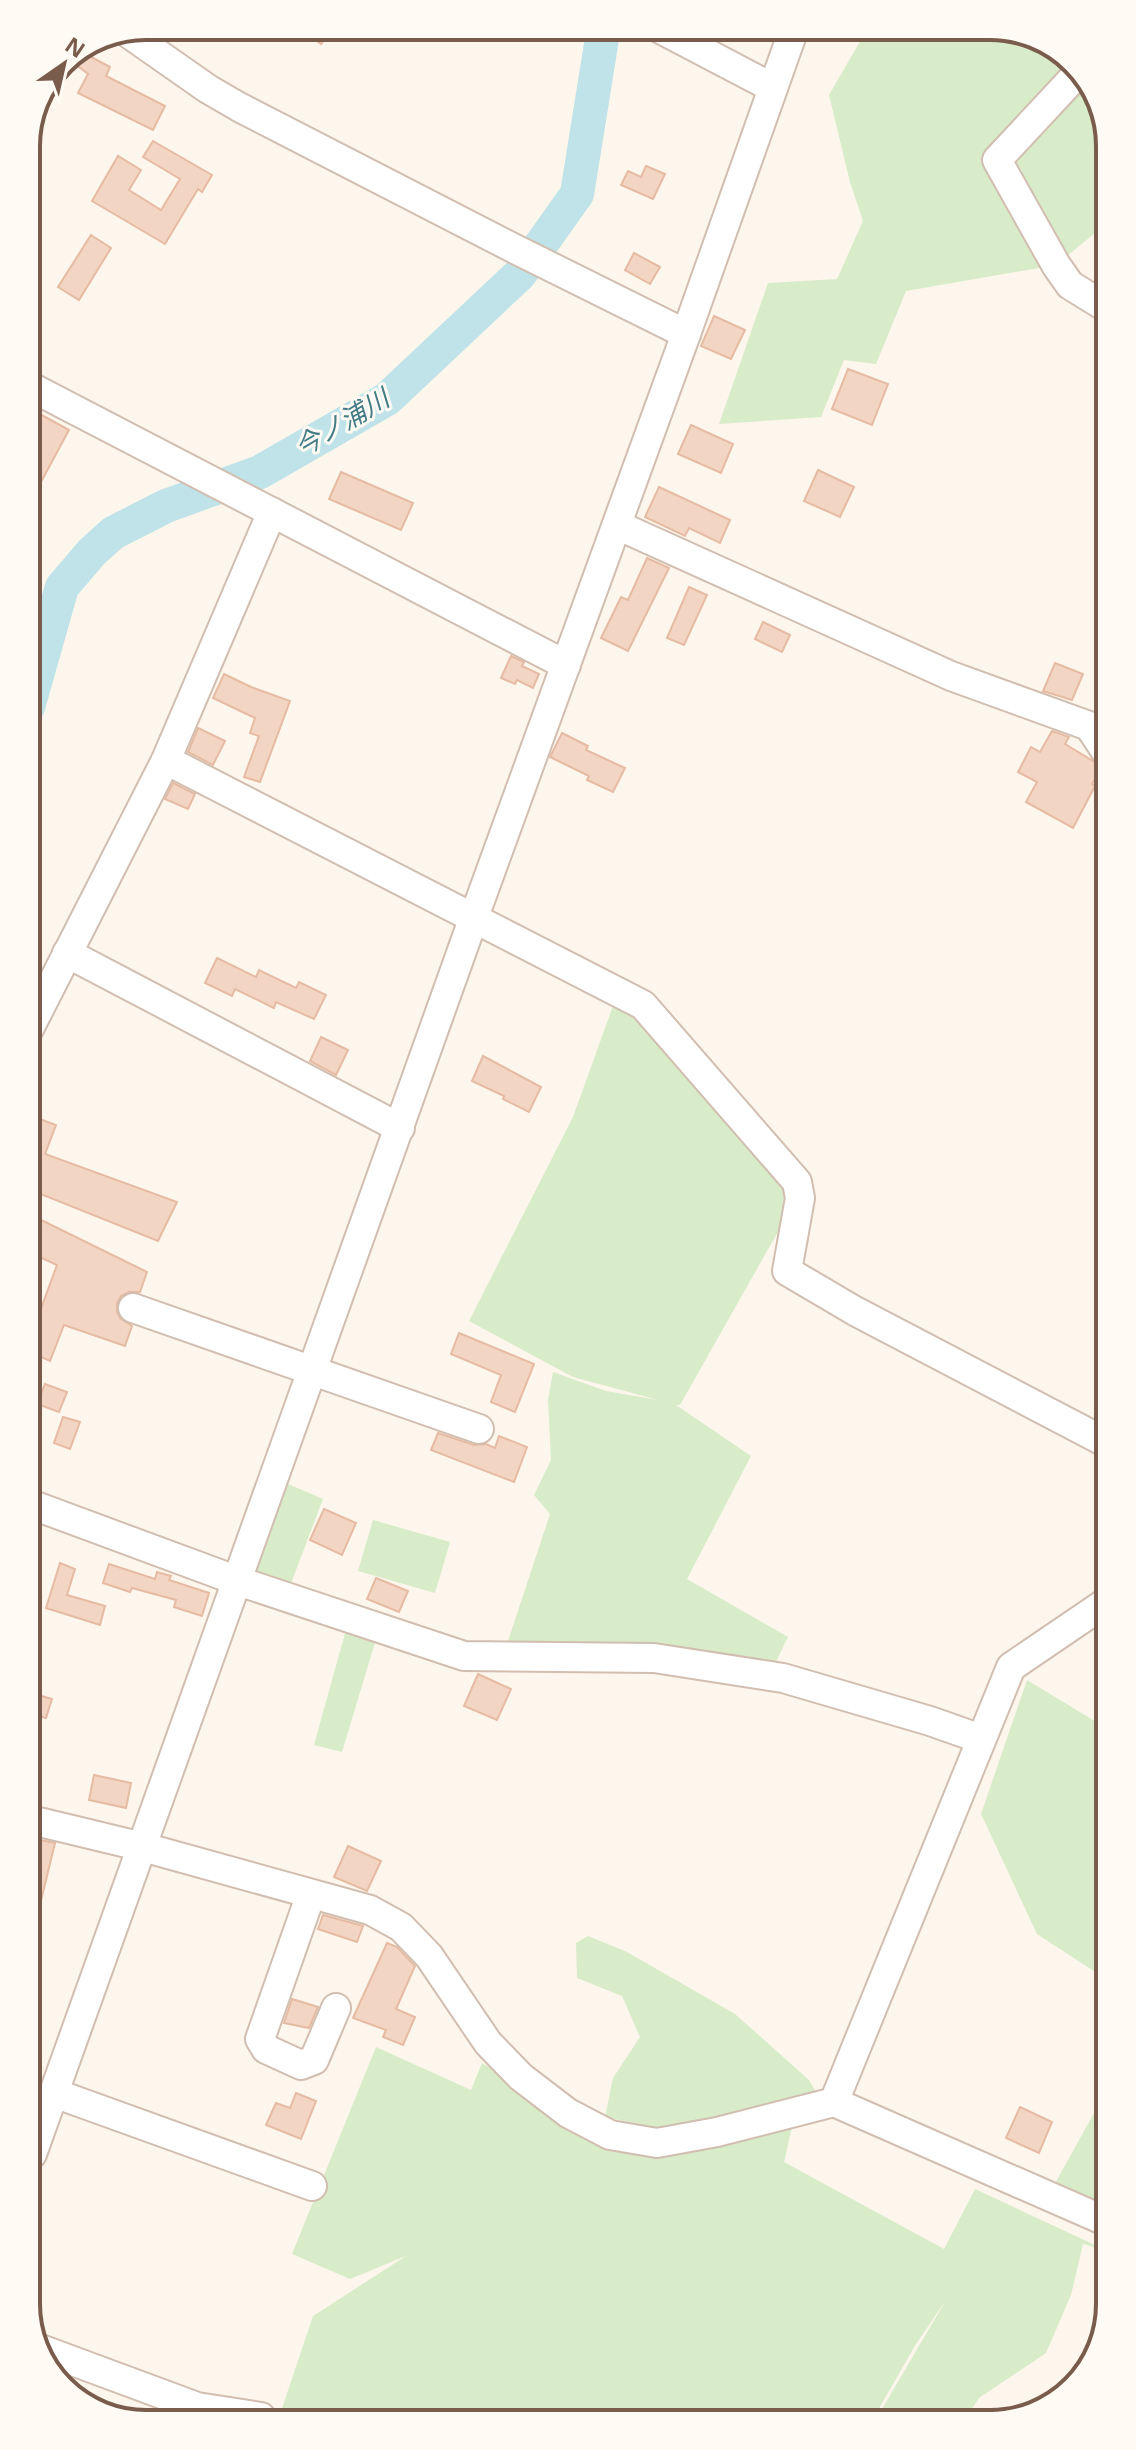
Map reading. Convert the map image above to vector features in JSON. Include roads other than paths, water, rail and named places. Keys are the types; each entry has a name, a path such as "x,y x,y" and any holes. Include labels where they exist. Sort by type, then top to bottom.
{"street":[{"path":"682,40 773,88"},
{"path":"40,2132 790,40"},
{"path":"139,41 239,107 686,334"},
{"path":"1072,80 997,160 1070,285 1096,301"},
{"path":"40,392 566,665"},
{"path":"40,1007 166,760 260,506"},
{"path":"617,525 951,676 1089,726 1096,736"},
{"path":"166,760 643,1005 797,1182 800,1198 787,1271 855,1311 1096,1437"},
{"path":"67,953 400,1128"},
{"path":"133,1308 479,1429"},
{"path":"40,1508 238,1581 464,1656 654,1658 783,1678 981,1739"},
{"path":"834,2102 1011,1667 1096,1609"},
{"path":"40,1822 143,1847 370,1910 401,1927 429,1956 488,2043 521,2077 568,2113 610,2135 657,2143 717,2132 834,2102 1096,2217"},
{"path":"311,1894 260,2039 266,2049 301,2065 314,2060 336,2008"},
{"path":"54,2093 312,2186"},
{"path":"53,2353 197,2407 216,2410"}],"waterway":[{"name":"今ノ浦川","path":"40,665 62,587 113,533 166,506 260,472 387,399 520,274 577,194 602,40"}]}
